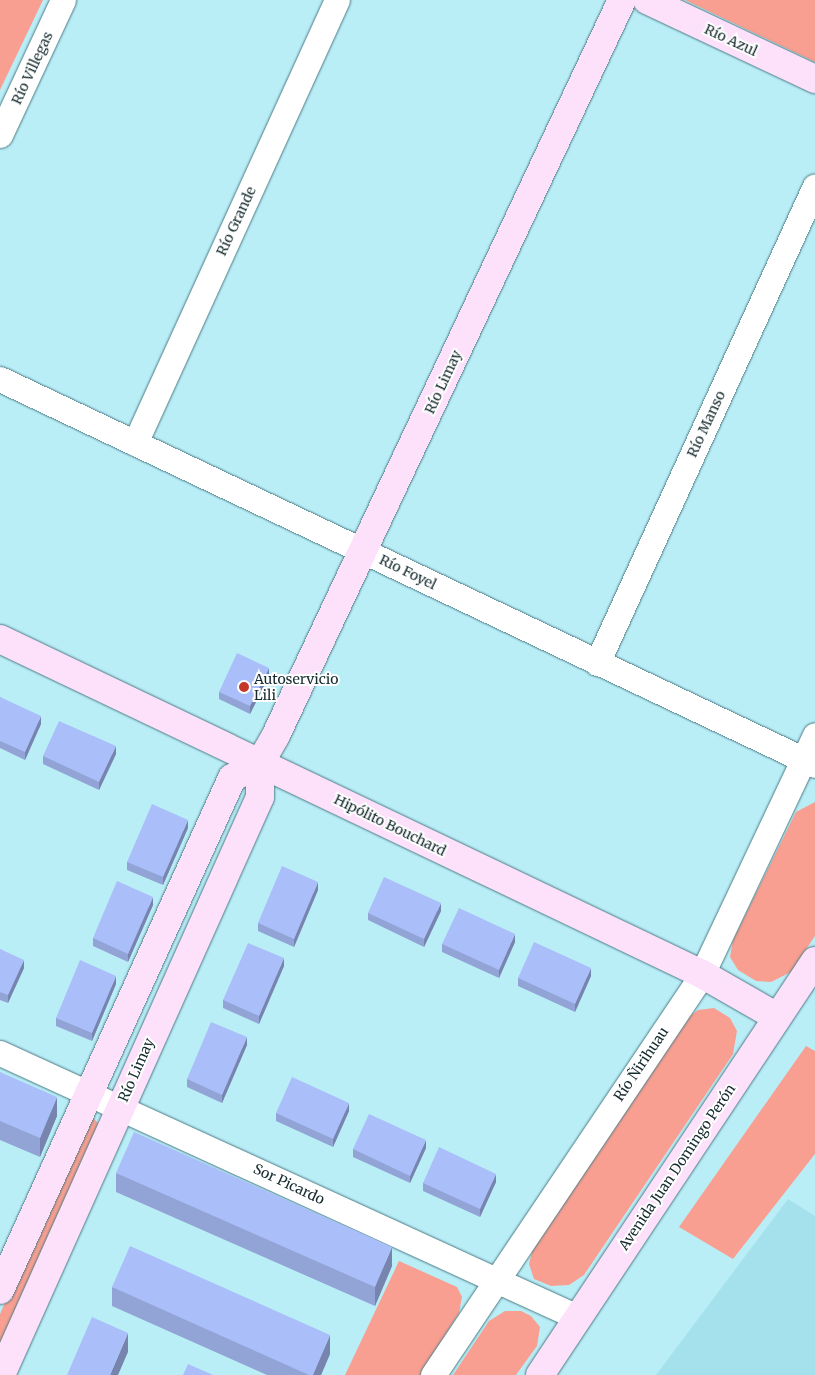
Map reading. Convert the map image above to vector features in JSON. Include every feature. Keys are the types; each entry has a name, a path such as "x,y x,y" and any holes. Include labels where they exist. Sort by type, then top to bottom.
{"street":[{"name":"Río Villegas","path":"0,135 64,0"},
{"name":"Río Grande","path":"135,442 337,0"},
{"name":"Río Limay","path":"1,1375 260,797 260,763 276,735 622,0"},
{"name":"Río Azul","path":"647,0 815,79"},
{"name":"Río Manso","path":"596,663 815,186"},
{"name":"Río Foyel","path":"0,379 596,663 809,762"},
{"name":"Hipólito Bouchard","path":"0,639 702,974 777,1017"},
{"name":"Río Ñirihuau","path":"433,1375 702,974 809,762 815,735"},
{"path":"0,1290 232,778 260,763"},
{"name":"Avenida Juan Domingo Perón","path":"540,1375 815,961"},
{"name":"Sor Picardo","path":"0,1053 89,1091 577,1317"}],"shaded area":[{"path":"0,0 43,0 0,90"},
{"path":"685,0 815,0 815,62"},
{"path":"815,802 815,936 791,972 771,982 756,981 738,970 730,957 733,940 796,812"},
{"path":"714,1008 730,1018 737,1031 733,1054 584,1275 569,1285 551,1286 534,1279 529,1264 533,1248 683,1021 698,1010"},
{"path":"806,1046 815,1051 815,1154 733,1259 679,1227"},
{"path":"93,1118 100,1125 0,1354 0,1314 84,1125"},
{"path":"788,1199 815,1216 815,1375 656,1375"},
{"path":"399,1261 457,1287 462,1297 459,1313 421,1375 345,1375"},
{"path":"505,1311 521,1311 531,1316 540,1327 537,1346 516,1375 453,1375 489,1321"}],"building":[{"name":"Autoservicio Lili","path":"237,653 269,668 250,706 219,692"},
{"path":"0,697 41,716 25,752 0,741"},
{"path":"59,721 116,746 99,782 43,756"},
{"path":"152,804 188,820 163,877 127,862"},
{"path":"282,866 318,882 294,939 258,923"},
{"path":"384,877 441,903 424,939 368,913"},
{"path":"117,881 153,897 128,954 93,938"},
{"path":"459,908 515,934 499,970 442,944"},
{"path":"534,942 591,968 575,1004 518,978"},
{"path":"248,943 284,958 259,1016 223,1000"},
{"path":"0,949 24,960 8,995 0,992"},
{"path":"80,960 116,976 92,1033 56,1018"},
{"path":"211,1022 247,1037 222,1095 187,1079"},
{"path":"0,1072 57,1097 40,1138 0,1121"},
{"path":"292,1077 349,1103 333,1139 276,1113"},
{"path":"369,1114 426,1140 410,1176 353,1149"},
{"path":"134,1132 392,1247 375,1287 116,1173"},
{"path":"439,1147 496,1174 480,1209 423,1183"},
{"path":"130,1246 330,1335 313,1375 309,1375 112,1287"},
{"path":"92,1317 128,1333 110,1375 67,1375"},
{"path":"188,1364 213,1375 183,1375"}],"place":[{"name":"Autoservicio Lili","path":"244,687"}]}
